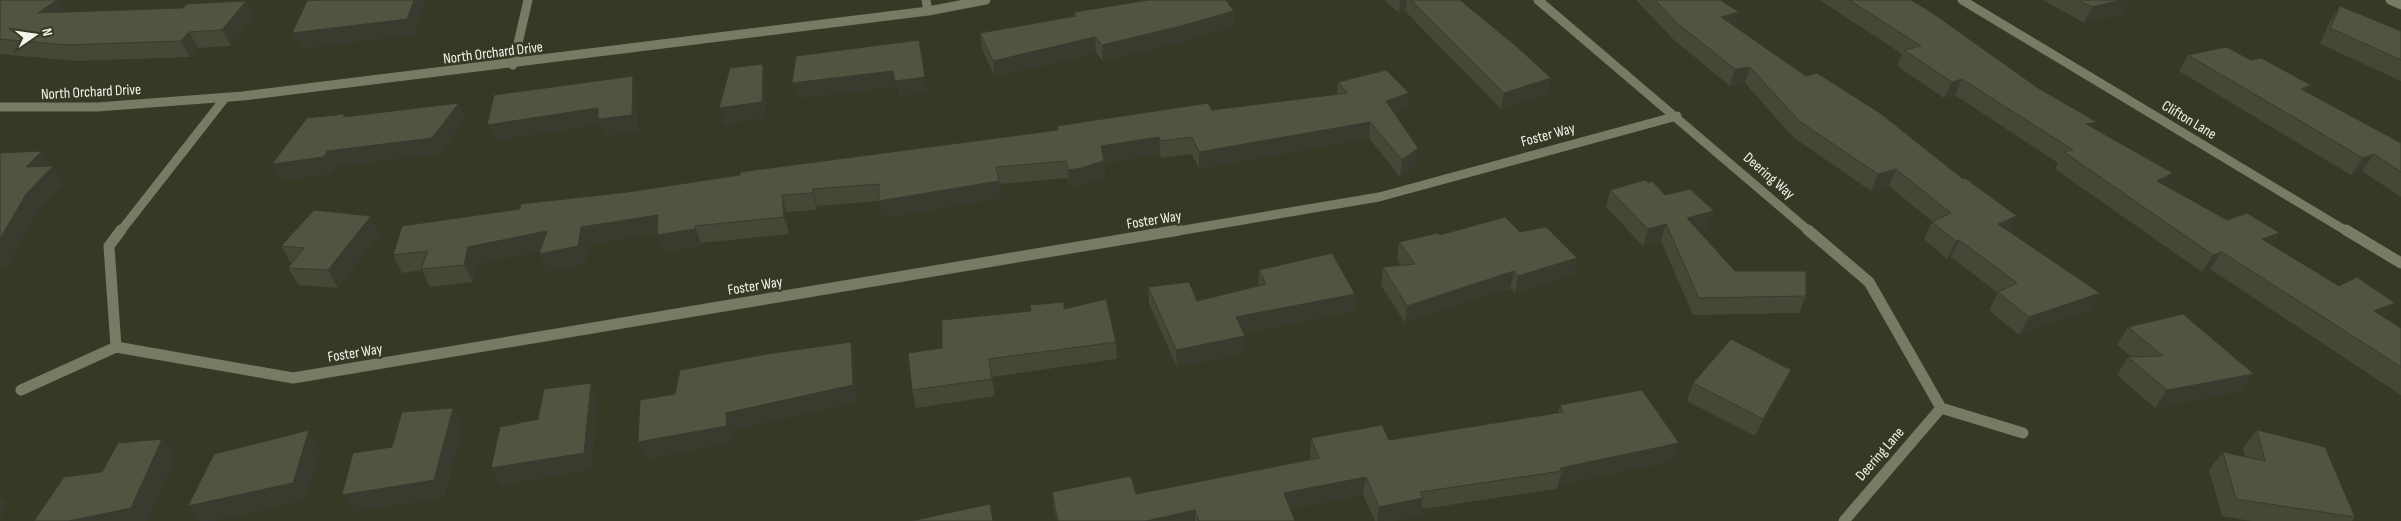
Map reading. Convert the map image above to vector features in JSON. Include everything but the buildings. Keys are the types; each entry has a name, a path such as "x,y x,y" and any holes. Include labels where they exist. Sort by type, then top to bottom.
{"street":[{"path":"513,65 528,0"},
{"path":"926,0 928,11"},
{"name":"North Orchard Drive","path":"0,106 44,109 225,98 513,65 928,11 986,0"},
{"name":"Deering Way","path":"1538,0 1677,116 1869,282 1941,408"},
{"name":"Clifton Lane","path":"1962,0 2401,264"},
{"path":"2390,0 2401,5"},
{"path":"22,390 116,347 109,246 225,98"},
{"name":"Foster Way","path":"116,347 293,378 1379,197 1677,116"},
{"path":"1941,408 2022,433"},
{"name":"Deering Lane","path":"1844,521 1941,408"}]}
